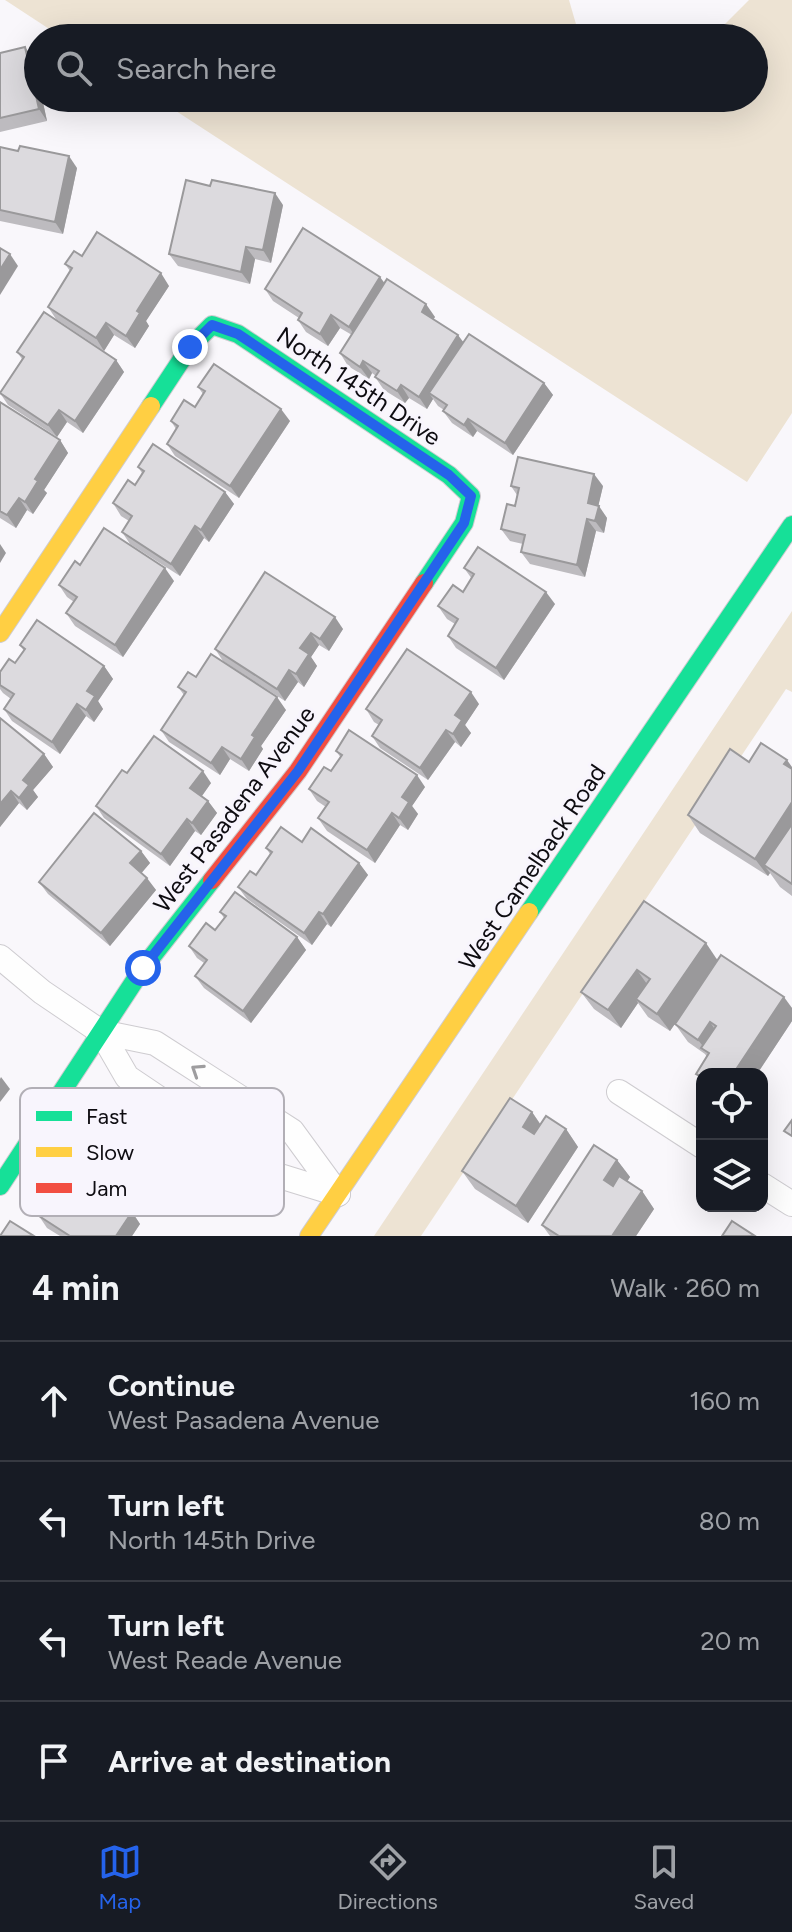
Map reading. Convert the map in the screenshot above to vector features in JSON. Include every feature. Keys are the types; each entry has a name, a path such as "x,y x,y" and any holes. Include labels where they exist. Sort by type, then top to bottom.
{"street":[{"name":"North 145th Drive","path":"0,633 190,347 212,325 238,334 449,475 471,496"},
{"name":"West Pasadena Avenue","path":"64,1088 143,968 298,771 464,523 471,496"},
{"name":"West Camelback Road","path":"309,1236 792,525"},
{"path":"0,957 42,992 101,1032 155,1043 225,1088"},
{"path":"101,1032 127,1077 143,1088"},
{"path":"619,1092 696,1142"},
{"path":"284,1126 292,1131 338,1194"},
{"name":"West Pasadena Avenue","path":"0,1186 20,1156"},
{"path":"284,1177 338,1194"},
{"path":"768,1189 792,1204"}],"shaded area":[{"path":"5,0 569,0 576,24 42,24"},
{"path":"749,0 792,0 792,413 747,482 178,112 768,112 768,24 725,24"},
{"path":"792,611 792,692 786,689 421,1236 374,1236"}],"building":[{"path":"24,47 26,112 0,118 0,53"},
{"path":"20,146 69,156 55,222 0,210 0,147 18,151"},
{"path":"186,180 210,186 212,180 275,193 263,250 246,247 241,272 169,254"},
{"path":"303,228 380,277 349,327 331,315 320,334 298,320 302,313 265,289"},
{"path":"97,232 161,273 137,311 140,313 126,336 106,323 96,338 48,307 72,268 65,264 74,251 82,256"},
{"path":"0,248 10,254 0,270"},
{"path":"387,279 426,304 422,312 458,335 419,397 401,385 397,391 375,377 379,371 363,361 360,367 340,353"},
{"path":"44,312 116,360 75,421 59,410 48,425 0,393 24,357 17,352"},
{"path":"469,334 544,383 505,443 468,419 464,425 443,411 447,405 429,393"},
{"path":"214,364 281,409 230,486 167,444 178,426 171,421 184,400 195,407 205,391 198,387"},
{"path":"0,402 60,440 35,479 38,481 25,502 19,498 7,515 0,511"},
{"path":"153,444 225,492 201,530 195,526 171,564 122,532 132,516 113,503 128,480 135,485 144,471 138,467"},
{"path":"518,457 594,474 588,503 599,506 595,521 587,519 577,565 521,552 525,535 501,529 507,504 515,506 519,488 511,486"},
{"path":"104,528 165,568 115,645 66,613 77,597 59,585 75,561 80,565"},
{"path":"478,547 546,592 496,668 448,636 458,619 438,606 453,585 463,592 474,574 464,568"},
{"path":"265,572 335,617 320,639 311,633 300,648 309,654 296,674 289,670 277,689 215,649"},
{"path":"37,620 104,666 87,691 95,696 86,710 77,704 52,742 4,709 14,694 0,685 0,672 9,659 15,663 25,649 20,645"},
{"path":"407,649 471,692 455,715 462,720 453,734 446,730 420,768 372,736 382,720 366,709"},
{"path":"211,654 277,697 252,735 255,737 241,759 222,747 211,763 161,730 186,692 178,687 188,672 196,677"},
{"path":"0,718 44,754 23,780 29,785 19,798 11,791 0,804"},
{"path":"349,730 417,775 402,797 409,802 399,818 392,813 367,850 318,818 329,802 309,789 324,767 331,771 342,755 336,751"},
{"path":"154,736 203,771 190,788 208,801 192,823 187,819 161,854 96,806 122,770 127,773"},
{"path":"761,743 787,760 784,764 792,769 792,802 755,859 688,815 730,749 749,762"},
{"path":"94,813 141,851 130,863 147,878 101,933 39,882"},
{"path":"792,824 792,884 764,865"},
{"path":"281,827 302,842 311,828 359,863 323,914 319,912 304,933 238,887 250,871 256,875 272,852 266,848"},
{"path":"235,892 297,937 243,1011 195,976 207,960 189,946 206,923 215,930 226,916 220,912"},
{"path":"644,901 706,943 657,1014 636,999 650,979 637,970 608,1010 581,992"},
{"path":"721,955 784,997 737,1068 700,1068 709,1053 701,1048 716,1026 710,1022 698,1040 675,1024"},
{"path":"510,1098 532,1112 523,1127 534,1134 546,1116 566,1129 516,1206 462,1171"},
{"path":"792,1120 792,1136 784,1131"},
{"path":"594,1145 617,1160 604,1180 613,1186 619,1176 642,1191 612,1236 559,1236 542,1225"},
{"path":"39,1216 129,1216 116,1236 70,1236"},
{"path":"10,1221 34,1236 0,1236"},
{"path":"732,1221 755,1236 722,1236"}],"traffic: fast":[{"path":"151,406 190,347 212,325 238,334 449,475 471,496 464,523 424,583"},
{"path":"529,912 792,525"},
{"path":"64,1088 143,968 212,880"},
{"path":"0,1186 20,1156"}],"traffic: slow":[{"path":"0,633 151,406"},
{"path":"309,1236 529,912"}],"traffic: jam":[{"path":"212,880 298,771 424,583"}],"route":[{"path":"143,968 298,771 464,523 471,496 449,475 238,334 212,325 190,347"}]}
